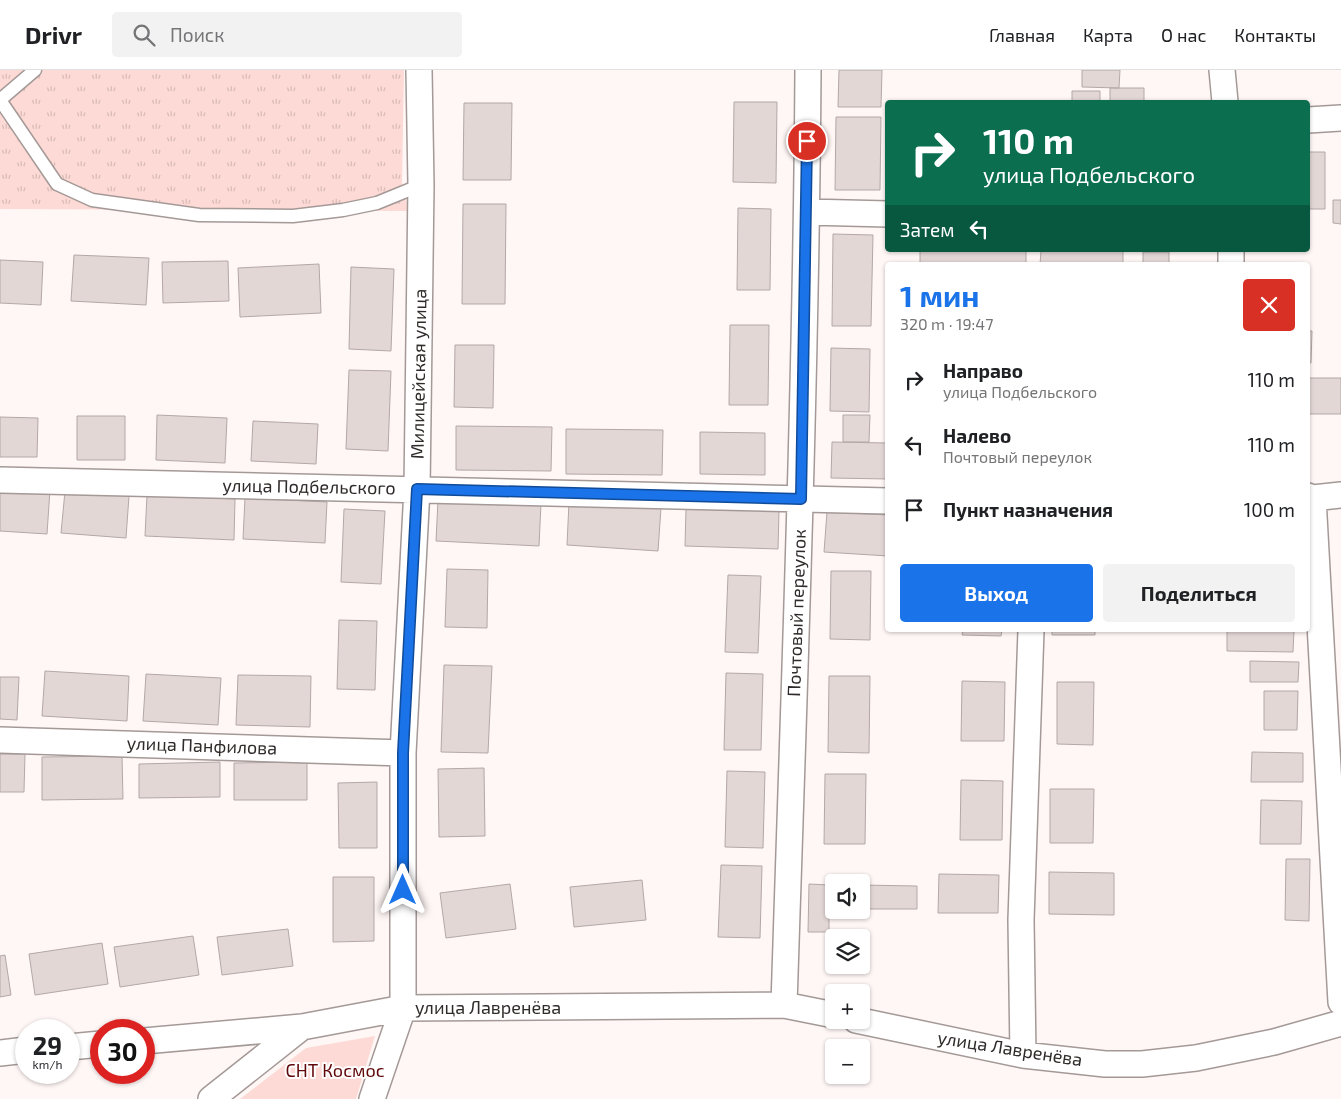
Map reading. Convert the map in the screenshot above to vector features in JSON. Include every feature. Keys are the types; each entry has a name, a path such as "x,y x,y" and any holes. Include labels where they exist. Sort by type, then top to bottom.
{"street":[{"name":"Милицейская улица","path":"372,1099 403,1008 403,753 417,489 421,185 419,70"},
{"name":"Почтовый переулок","path":"784,1005 801,499 808,70"},
{"path":"1222,70 1225,100"},
{"path":"1310,120 1341,118"},
{"path":"807,212 885,214"},
{"name":"улица Подбельского","path":"0,480 885,501"},
{"path":"1341,495 1310,497 1341,1002"},
{"path":"1023,1055 1021,920 1031,632"},
{"name":"улица Панфилова","path":"0,740 403,753"},
{"name":"улица Лавренёва","path":"155,1039 302,1027 403,1008 784,1005 825,1013"},
{"name":"улица Лавренёва","path":"870,1023 1023,1055 1105,1064 1142,1064 1196,1058 1274,1042 1341,1023"},
{"path":"211,1099 302,1027"},
{"path":"0,1053 15,1051"}],"lane":[{"path":"35,70 0,100 57,184 92,200 199,215 293,216 343,210 377,203 421,185"}],"green space":[{"path":"0,70 404,70 402,183 409,211 0,209"},
{"name":"СНТ Космос","path":"375,1036 356,1099 240,1099 306,1048"}],"building":[{"path":"839,70 882,70 881,107 838,107"},
{"path":"1082,70 1120,70 1119,88 1082,87"},
{"path":"1110,88 1144,88 1144,100 1110,100"},
{"path":"1072,91 1100,91 1100,100 1072,100"},
{"path":"734,102 777,102 776,183 733,182"},
{"path":"464,103 512,103 511,180 463,180"},
{"path":"836,117 881,117 880,190 835,190"},
{"path":"1310,152 1325,152 1325,209 1310,209"},
{"path":"1333,200 1341,200 1341,224 1333,223"},
{"path":"463,204 506,204 505,304 462,304"},
{"path":"738,208 771,209 770,290 737,290"},
{"path":"833,234 873,235 871,326 832,326"},
{"path":"920,252 1026,252 1026,262 920,262"},
{"path":"1041,252 1123,252 1123,262 1040,262"},
{"path":"1143,252 1169,252 1169,262 1143,262"},
{"path":"74,255 149,258 146,305 71,301"},
{"path":"0,260 43,262 41,305 0,303"},
{"path":"228,261 229,301 163,303 162,262"},
{"path":"319,264 321,313 240,317 238,268"},
{"path":"351,267 394,269 391,351 349,349"},
{"path":"730,325 769,325 768,405 729,405"},
{"path":"1310,331 1312,331 1311,363"},
{"path":"455,345 494,345 493,408 454,407"},
{"path":"831,348 870,349 869,412 830,411"},
{"path":"349,370 391,371 388,451 346,449"},
{"path":"1310,378 1341,378 1341,414 1310,414"},
{"path":"157,415 227,418 225,463 156,460"},
{"path":"843,415 870,415 869,442 843,442"},
{"path":"77,416 125,416 125,460 77,460"},
{"path":"0,417 38,418 37,457 0,457"},
{"path":"253,421 318,424 316,464 251,461"},
{"path":"456,426 552,427 551,471 456,470"},
{"path":"566,429 663,430 662,475 566,474"},
{"path":"700,432 765,433 765,475 700,474"},
{"path":"832,442 885,443 885,479 831,478"},
{"path":"0,486 50,490 47,534 0,531"},
{"path":"65,491 129,496 126,538 61,533"},
{"path":"147,495 235,499 234,540 145,536"},
{"path":"245,498 327,502 325,543 243,539"},
{"path":"438,500 541,504 539,546 436,541"},
{"path":"569,502 661,508 658,551 567,545"},
{"path":"344,509 385,511 381,584 341,582"},
{"path":"686,509 779,511 778,549 685,546"},
{"path":"827,512 885,515 885,556 824,552"},
{"path":"447,569 488,570 487,628 445,627"},
{"path":"831,571 871,571 870,640 830,639"},
{"path":"728,575 761,576 758,653 725,652"},
{"path":"339,620 377,621 375,690 337,689"},
{"path":"963,632 1002,632 1001,636 962,635"},
{"path":"1052,632 1095,632 1095,635 1052,635"},
{"path":"1227,632 1294,632 1293,652 1227,651"},
{"path":"1250,661 1299,662 1298,682 1250,682"},
{"path":"444,665 492,666 488,753 441,752"},
{"path":"45,671 129,676 127,721 42,716"},
{"path":"726,673 763,674 761,750 724,750"},
{"path":"146,674 221,678 218,725 143,721"},
{"path":"238,675 311,676 310,727 236,725"},
{"path":"829,676 870,676 869,753 828,752"},
{"path":"0,677 19,677 17,720 0,719"},
{"path":"962,681 1005,682 1004,741 961,741"},
{"path":"1057,682 1094,682 1093,745 1057,744"},
{"path":"1264,691 1298,691 1297,730 1264,730"},
{"path":"1252,752 1303,753 1303,782 1251,782"},
{"path":"0,754 25,754 24,792 0,792"},
{"path":"122,756 123,799 42,800 42,757"},
{"path":"220,762 220,797 139,798 139,764"},
{"path":"307,762 307,800 234,800 234,763"},
{"path":"484,768 485,836 439,837 438,769"},
{"path":"727,771 765,772 763,848 725,847"},
{"path":"825,774 866,774 865,844 824,844"},
{"path":"961,780 1003,781 1002,840 960,840"},
{"path":"377,782 377,848 339,848 338,783"},
{"path":"1050,789 1094,789 1093,843 1050,843"},
{"path":"1261,800 1302,801 1301,844 1260,844"},
{"path":"1286,859 1310,859 1309,921 1285,920"},
{"path":"721,865 762,866 760,938 718,937"},
{"path":"1049,872 1114,873 1114,915 1049,914"},
{"path":"939,874 999,875 998,913 938,913"},
{"path":"333,877 374,877 374,941 333,942"},
{"path":"642,880 646,920 574,927 570,887"},
{"path":"510,884 516,929 446,938 440,893"},
{"path":"809,884 825,885 825,919 829,919 829,929 825,929 825,932 808,932"},
{"path":"870,885 917,886 917,909 870,909"},
{"path":"288,929 293,966 222,975 217,937"},
{"path":"193,936 199,975 120,987 114,947"},
{"path":"102,943 108,984 35,995 29,954"},
{"path":"5,955 11,995 0,997 0,956"}],"route":[{"path":"403,890 403,753 417,489 801,499 807,141"}]}
